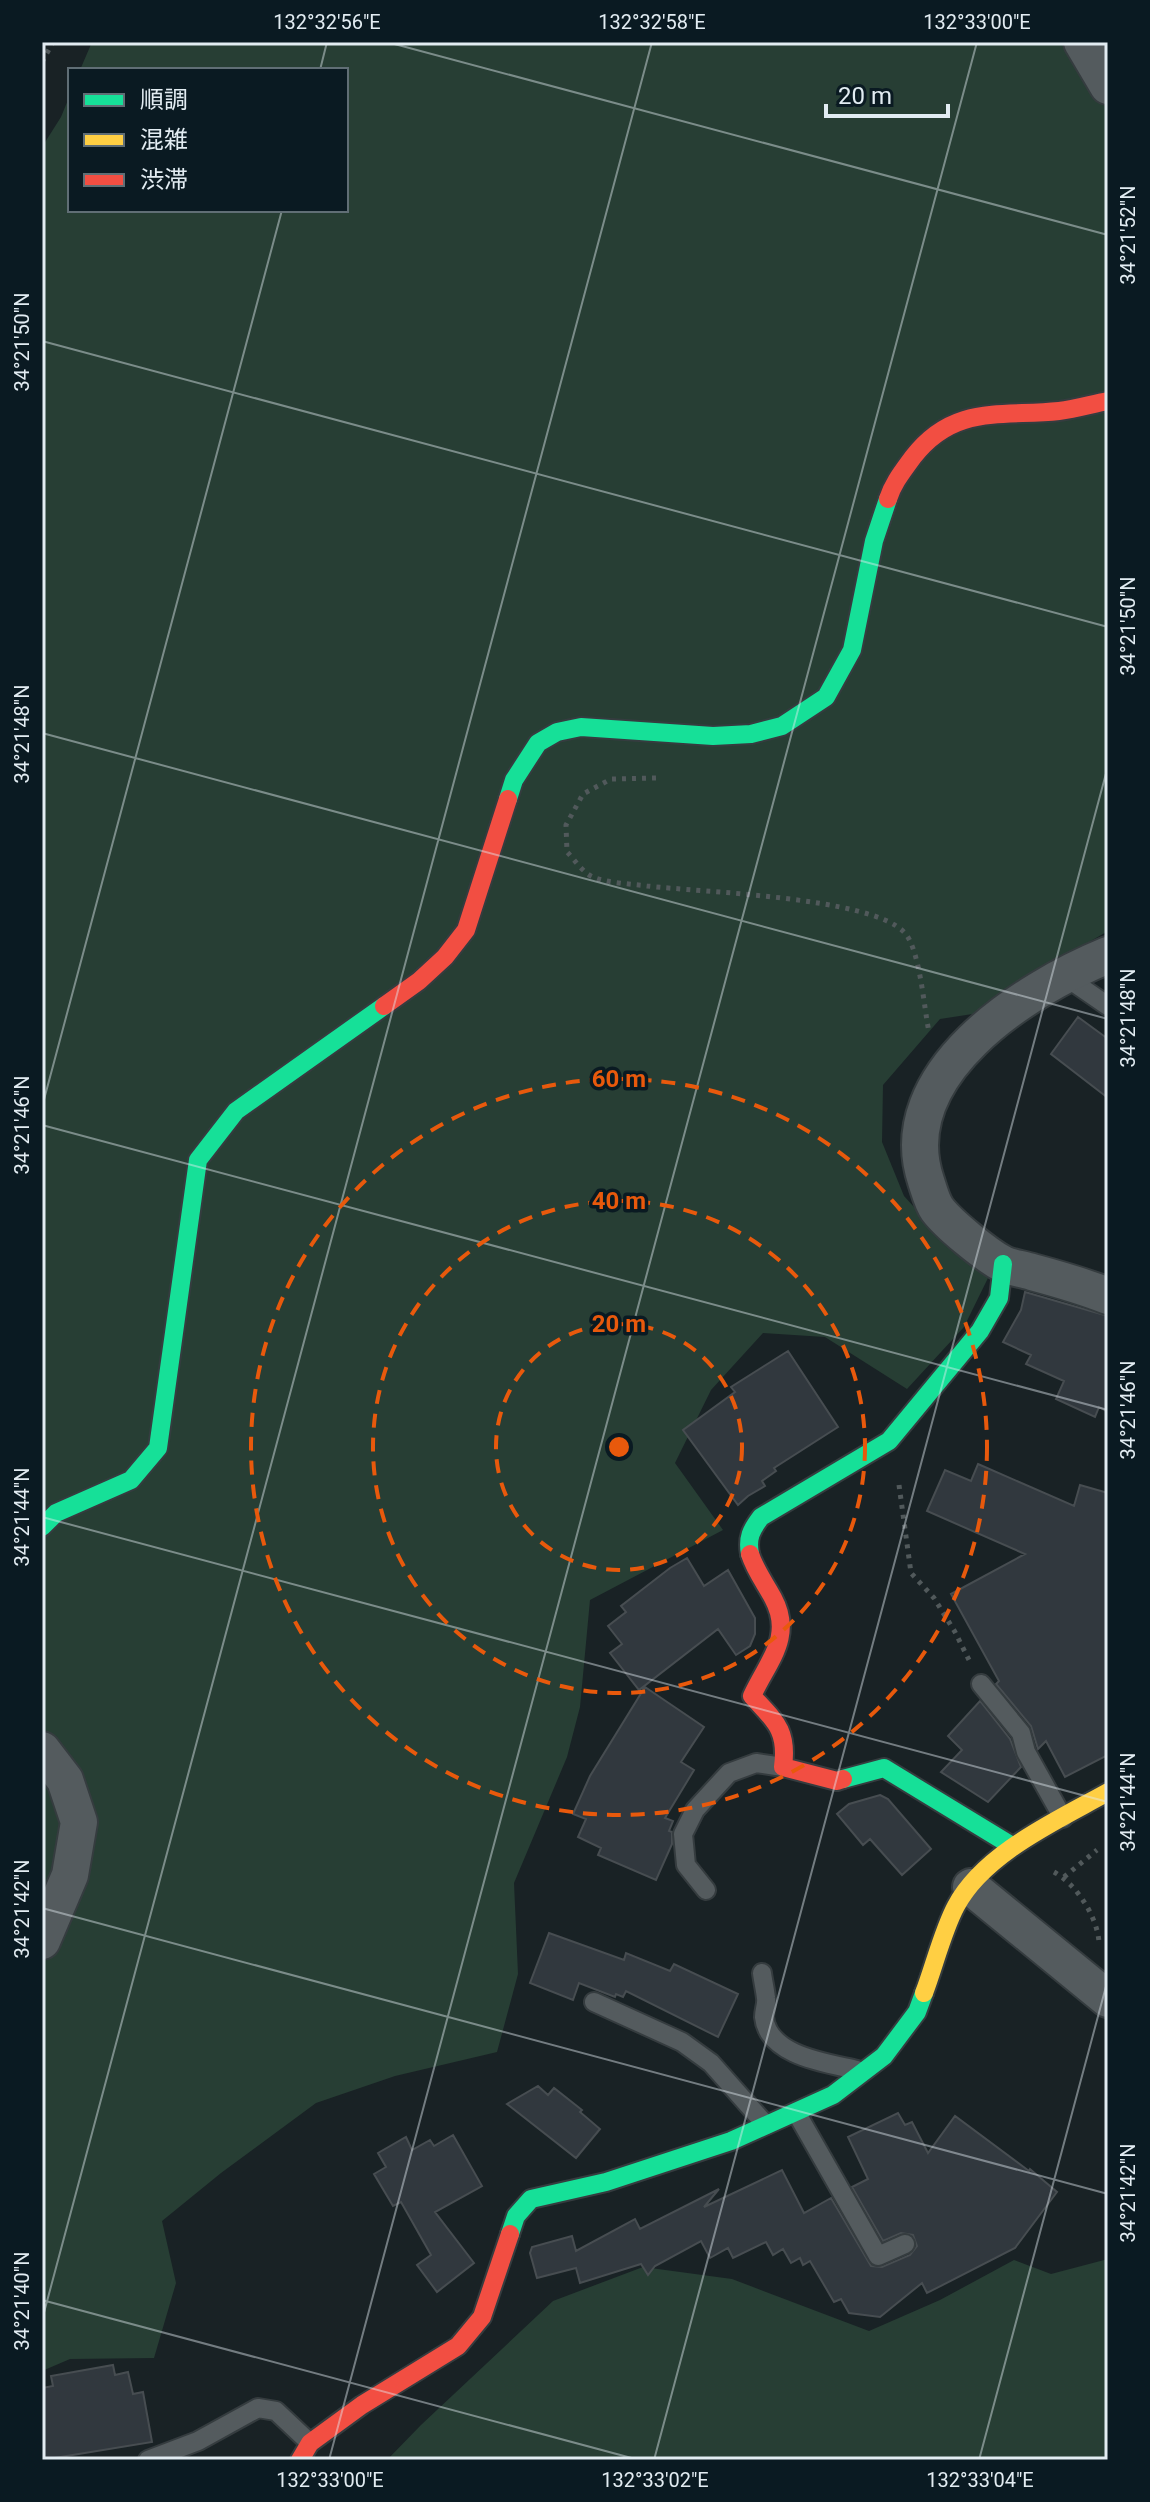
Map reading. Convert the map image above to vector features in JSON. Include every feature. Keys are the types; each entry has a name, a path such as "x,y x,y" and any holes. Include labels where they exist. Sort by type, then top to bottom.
{"street":[{"path":"1082,42 1108,86"},
{"path":"42,1527 56,1513 131,1480 158,1448 198,1160 236,1111 419,981 445,957 466,930 514,780 538,743 557,732 581,727 713,736 751,734 782,726 826,697 852,650 874,541 893,484 924,443 948,425 975,416 1062,411 1108,401"},
{"path":"1108,955 1063,975 989,1023 969,1042 938,1086 927,1111 921,1137 920,1163 936,1208 956,1228 1003,1264 1108,1296"},
{"path":"1003,1264 999,1298 980,1331 889,1441 761,1517 753,1524 747,1539 749,1558 779,1609 782,1625 778,1647 752,1696 785,1734 783,1767 837,1781 884,1768 1012,1846"},
{"path":"42,1750 65,1780 79,1822 70,1875 42,1941"},
{"path":"300,2460 310,2443 362,2405 458,2346 482,2317 516,2216 531,2199 606,2182 731,2141 833,2095 884,2056 917,2012 956,1905 971,1887 1012,1846 1108,1792"},
{"path":"971,1887 1105,1997"}],"lane":[{"path":"1063,975 1108,1006"},
{"path":"981,1684 1021,1733 1026,1752 1063,1818"},
{"path":"706,1890 686,1865 683,1834 695,1810 729,1773 756,1763 783,1767"},
{"path":"762,1973 767,2000 764,2017 770,2036 786,2049 864,2072"},
{"path":"594,2002 682,2042 711,2063 766,2125"},
{"path":"796,2112 878,2256 905,2244"},
{"path":"148,2460 198,2441 258,2408 276,2411 310,2443"}],"path":[{"path":"42,62 53,42"},
{"path":"662,778 611,779 583,794 566,825 567,852 591,877 830,905 885,921 905,933 915,957 932,1045 952,1065"},
{"path":"889,1441 911,1573 934,1598 981,1684"},
{"path":"1064,1877 1085,1862 1104,1841"},
{"path":"1012,1846 1064,1877 1086,1905 1098,1933 1105,1997"}],"green space":[{"path":"92,42 1108,42 1108,931 1010,988 979,1013 940,1019 883,1085 882,1142 904,1196 934,1229 988,1278 964,1327 907,1389 825,1337 763,1333 711,1390 675,1463 723,1530 590,1600 580,1707 567,1757 514,1883 518,1974 497,2052 395,2076 316,2103 162,2221 176,2283 154,2358 70,2359 42,2371 42,147 68,100 68,212 348,212 348,68 81,68"},
{"path":"1108,2259 1108,2460 387,2460 553,2301 643,2267 732,2279 869,2331 940,2300 1014,2260 1051,2274"}],"building":[{"path":"1078,1017 1108,1039 1108,1098 1051,1054"},
{"path":"1025,1292 1108,1316 1108,1412 1099,1407 1095,1417 1056,1399 1064,1381 1026,1364 1031,1355 1003,1342 1021,1310"},
{"path":"788,1351 838,1427 774,1468 776,1471 762,1481 765,1486 738,1505 683,1430 735,1392 731,1387"},
{"path":"978,1464 1074,1506 1080,1485 1108,1493 1108,1755 1065,1777 1046,1741 1038,1749 1031,1726 996,1684 999,1681 951,1594 1025,1554 927,1511 945,1470 971,1481"},
{"path":"687,1558 704,1586 728,1570 755,1618 755,1634 750,1646 736,1655 718,1629 639,1690 610,1653 622,1644 608,1626 626,1612 621,1606"},
{"path":"645,1687 704,1727 681,1762 694,1770 665,1818 673,1821 669,1831 672,1832 672,1844 656,1880 598,1855 601,1848 578,1837 586,1819 573,1814 590,1776"},
{"path":"980,1701 1010,1739 1021,1767 988,1802 941,1772 962,1750 948,1736"},
{"path":"880,1795 888,1799 931,1849 902,1875 870,1839 863,1845 837,1814 849,1804"},
{"path":"549,1933 624,1960 626,1953 670,1971 674,1964 738,1994 718,2037 626,1991 623,1997 616,1994 615,1997 579,1983 573,2000 530,1983"},
{"path":"538,2086 548,2095 554,2088 600,2129 576,2158 507,2104"},
{"path":"898,2113 905,2125 912,2122 928,2153 955,2116 1057,2192 1015,2248 927,2293 922,2283 880,2317 849,2313 841,2299 834,2302 810,2261 803,2265 800,2258 791,2263 783,2249 773,2255 766,2242 733,2258 728,2248 710,2258 701,2241 655,2266 648,2275 641,2264 580,2283 576,2268 537,2278 530,2253 532,2247 572,2236 576,2251 635,2219 640,2229 719,2189 704,2207 782,2170 804,2213 831,2198 871,2266 882,2267 910,2255 917,2246 913,2235 901,2233 883,2241 852,2187 868,2179 848,2137"},
{"path":"453,2135 482,2186 435,2212 474,2263 437,2292 417,2265 431,2255 401,2202 393,2206 374,2174 386,2167 378,2153 406,2137 412,2150 430,2140 434,2146"},
{"path":"113,2365 115,2375 128,2372 133,2394 143,2392 152,2442 42,2460 42,2388 53,2386 51,2376"}],"traffic: fast":[{"path":"508,799 514,780 538,743 557,732 581,727 713,736 751,734 782,726 826,697 852,650 874,541 888,499"},
{"path":"42,1527 56,1513 131,1480 158,1448 198,1160 236,1111 384,1006"},
{"path":"750,1554 751,1534 761,1517 889,1441 980,1331 999,1298 1003,1264"},
{"path":"843,1779 884,1768 1012,1846"},
{"path":"510,2234 516,2216 531,2199 606,2182 731,2141 833,2095 884,2056 917,2012 924,1993"}],"traffic: slow":[{"path":"924,1993 951,1916 969,1887 1003,1854 1045,1826 1108,1792"}],"traffic: jam":[{"path":"888,499 913,457 945,428 980,416 1059,411 1108,401"},
{"path":"384,1006 419,981 445,957 466,930 508,799"},
{"path":"750,1554 773,1598 781,1625 776,1648 752,1696 778,1727 784,1744 783,1767 837,1781 843,1779"},
{"path":"300,2460 310,2443 362,2405 458,2346 482,2317 510,2234"}]}
